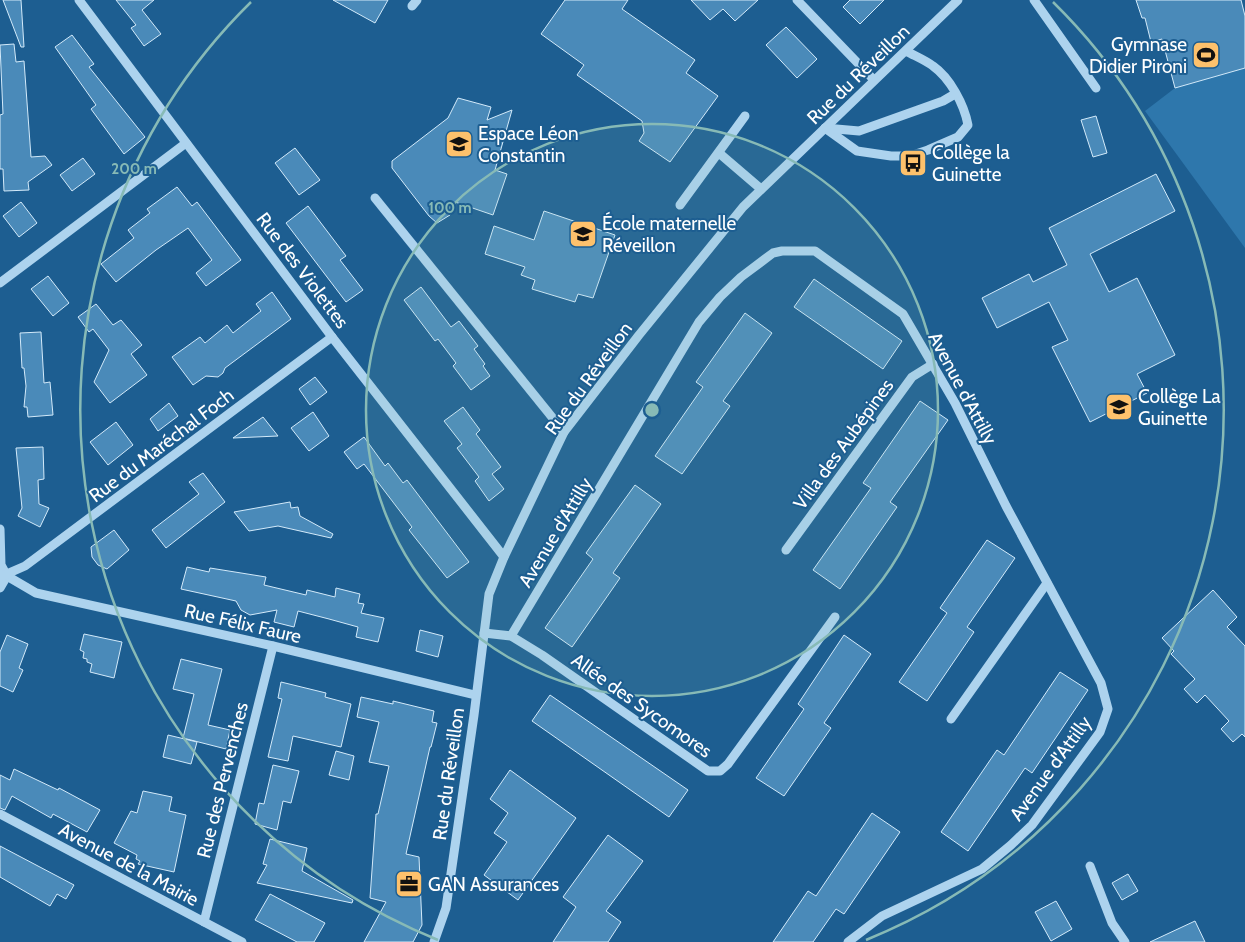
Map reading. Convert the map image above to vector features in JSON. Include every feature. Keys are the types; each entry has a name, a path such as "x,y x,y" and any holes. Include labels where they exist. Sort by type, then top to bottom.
{"street":[{"name":"Rue des Violettes","path":"79,0 332,337 504,557"},
{"path":"798,0 874,80"},
{"name":"Rue du Réveillon","path":"434,942 446,908 489,594 504,557 564,432 638,335 743,206 762,190 958,0"},
{"path":"1034,0 1096,88"},
{"path":"825,128 857,151 891,156 910,156 958,137 968,125 966,115 945,75 932,64 906,51"},
{"path":"825,128 859,131 943,101 955,94"},
{"path":"680,205 745,116"},
{"path":"0,283 186,143"},
{"path":"718,153 762,190"},
{"path":"375,198 564,432"},
{"name":"Avenue d'Attilly","path":"511,636 699,322 720,296 741,277 773,253 782,251 816,251 903,314 933,364 1101,683 1108,710 1100,732 1032,825 1011,845 982,869 882,916 848,942"},
{"name":"Rue du Maréchal Foch","path":"3,576 25,566 332,337"},
{"name":"Villa des Aubépines","path":"786,550 912,377 933,364"},
{"path":"0,528 3,576 0,588"},
{"name":"Rue Félix Faure","path":"3,576 23,584 36,593 273,646 475,695"},
{"path":"951,719 1047,583"},
{"name":"Allée des Sycomores","path":"511,636 549,660 708,772 720,771 728,764 836,617"},
{"path":"484,633 511,636"},
{"name":"Rue des Pervenches","path":"204,922 273,646"},
{"name":"Avenue de la Mairie","path":"0,814 242,942"},
{"path":"1090,866 1112,923 1125,942"}],"shaded area":[{"path":"1245,68 1245,248 1145,111 1175,88"}],"building":[{"path":"3,0 21,0 24,47 21,47"},
{"path":"116,0 154,0 142,10 161,34 144,46 131,28 136,25"},
{"path":"333,0 388,0 375,23"},
{"path":"565,0 628,0 622,9 695,60 686,73 718,96 670,162 639,141 644,133 642,121 577,75 584,65 541,34"},
{"path":"691,0 758,0 735,21 723,9 710,20"},
{"path":"850,0 884,0 860,24 843,7"},
{"name":"Gymnase Didier Pironi","path":"1136,0 1241,0 1245,16 1245,68 1175,88 1162,39 1151,42 1145,18 1142,18"},
{"path":"786,27 817,59 797,78 766,45"},
{"path":"72,35 94,64 89,67 145,137 124,154 91,109 96,105 55,47"},
{"path":"14,44 16,62 24,61 31,157 45,156 52,165 28,182 29,190 4,191 3,169 0,169 0,115 3,114 0,45"},
{"name":"Espace Léon Constantin","path":"458,98 491,107 487,120 512,110 495,170 507,174 493,215 455,202 450,215 437,223 429,216 392,168 392,161 448,118"},
{"path":"1096,116 1107,153 1093,157 1081,120"},
{"path":"295,148 320,180 299,195 275,163"},
{"path":"83,158 95,174 72,191 60,175"},
{"path":"1156,174 1175,211 1090,254 1109,292 1137,278 1175,355 1137,374 1147,393 1090,422 1052,347 1068,340 1049,302 997,328 982,298 1029,274 1033,282 1067,265 1049,228"},
{"path":"177,187 192,206 197,202 241,260 206,286 196,273 212,260 188,228 156,250 116,282 101,264 134,238 128,230 150,213 147,209"},
{"path":"21,202 37,223 19,237 3,216"},
{"path":"308,206 346,256 340,260 363,290 346,302 286,223"},
{"path":"544,211 615,235 593,298 578,294 575,302 532,289 535,280 521,275 525,267 485,254 494,226 534,240"},
{"path":"48,276 69,303 53,316 31,289"},
{"path":"814,279 902,341 883,369 794,307"},
{"path":"421,287 451,327 459,321 478,346 474,349 485,364 483,366 490,376 471,390 453,366 456,363 438,339 435,341 404,300"},
{"path":"272,292 291,319 225,368 218,377 206,376 193,385 172,357 200,337 205,343 227,325 233,333 261,311 256,304"},
{"path":"96,304 113,325 121,320 142,345 131,354 147,375 110,403 94,382 109,350 93,329 89,332 78,317"},
{"path":"745,313 772,333 723,401 730,406 682,474 655,456 703,387 696,382"},
{"path":"41,332 44,383 50,382 53,415 28,417 27,407 24,407 26,386 24,368 22,368 20,333"},
{"path":"315,377 327,392 310,405 299,389"},
{"path":"920,401 948,420 890,502 897,507 840,589 813,570 871,488 863,483"},
{"path":"169,403 178,416 158,431 150,419"},
{"path":"463,407 480,430 476,434 501,467 492,474 504,489 489,501 475,481 479,477 457,448 462,444 444,421"},
{"path":"313,412 329,436 309,451 291,428"},
{"path":"263,417 278,436 233,438"},
{"path":"116,422 133,445 108,465 90,442"},
{"path":"364,437 385,466 388,463 403,483 407,480 469,562 447,578 409,530 412,527 364,464 357,469 344,452"},
{"path":"43,447 44,479 38,480 39,504 49,508 40,527 18,516 22,508 16,448"},
{"path":"203,473 225,502 166,548 152,530 199,494 189,482"},
{"path":"635,485 661,504 613,573 620,578 572,647 545,628 593,559 586,553"},
{"path":"290,502 291,508 298,507 300,516 333,534 331,538 278,526 249,531 234,512"},
{"path":"114,530 129,550 107,569 98,565 92,557 91,547"},
{"path":"987,540 1015,558 967,627 974,632 927,701 899,682 947,613 940,608"},
{"path":"187,567 209,572 210,568 266,577 264,585 306,595 307,590 335,597 336,588 360,594 358,603 364,604 361,613 384,618 378,642 356,637 358,627 329,619 298,611 294,627 274,622 277,610 250,615 241,610 236,601 181,589"},
{"path":"1213,590 1237,617 1227,627 1245,646 1245,737 1242,734 1233,742 1221,729 1229,721 1205,695 1197,703 1184,689 1195,679 1171,654 1174,651 1162,638"},
{"path":"420,630 443,636 438,657 416,651"},
{"path":"84,634 122,642 114,678 90,672 92,664 83,658 84,652 80,650"},
{"path":"7,635 28,644 19,668 23,670 13,692 0,686 0,652"},
{"path":"844,635 871,654 824,723 831,728 784,796 756,778 804,709 798,704"},
{"path":"181,659 222,669 208,725 230,730 226,749 183,738 194,694 173,689"},
{"path":"1060,672 1088,690 1032,773 1025,768 968,851 941,832 997,750 1004,755"},
{"path":"281,682 326,693 325,697 351,704 341,747 293,736 288,761 268,757 282,699 278,698"},
{"path":"550,695 688,790 669,817 532,721"},
{"path":"361,697 393,704 393,701 434,711 432,722 437,723 406,854 419,857 422,925 413,942 364,942 386,902 370,898 376,814 378,814 389,766 369,762 379,722 357,717"},
{"path":"168,735 197,742 191,764 163,757"},
{"path":"336,751 354,756 349,780 329,775"},
{"path":"273,765 299,771 291,803 283,801 277,830 255,824 259,803 264,804"},
{"path":"14,769 58,790 59,788 100,810 87,832 53,814 51,818 12,796 5,810 0,808 0,775 10,780"},
{"path":"510,770 576,818 518,900 484,875 507,842 494,833 508,813 490,799"},
{"path":"143,791 172,797 169,811 186,815 174,872 138,864 140,861 136,859 137,855 114,843 131,811 137,813"},
{"path":"872,813 900,832 844,914 836,909 813,942 773,942 808,891 816,896"},
{"path":"608,835 643,861 606,911 621,922 608,942 553,942 576,907 563,897"},
{"path":"270,839 307,848 302,871 353,900 352,903 257,883 267,865 263,864"},
{"path":"0,846 74,885 66,899 57,894 50,906 0,877"},
{"path":"1128,874 1138,891 1122,900 1112,883"},
{"path":"270,894 325,923 314,942 297,942 255,920"},
{"path":"1056,901 1072,929 1051,941 1035,912"},
{"path":"1195,921 1205,942 1150,942"}],"place":[{"name":"Gymnase Didier Pironi","path":"1206,55"},
{"name":"Espace Léon Constantin","path":"459,144"},
{"name":"Collège la Guinette","path":"913,163"},
{"name":"École maternelle Réveillon","path":"583,234"},
{"name":"Collège La Guinette","path":"1119,407"},
{"name":"GAN Assurances","path":"409,884"}]}
